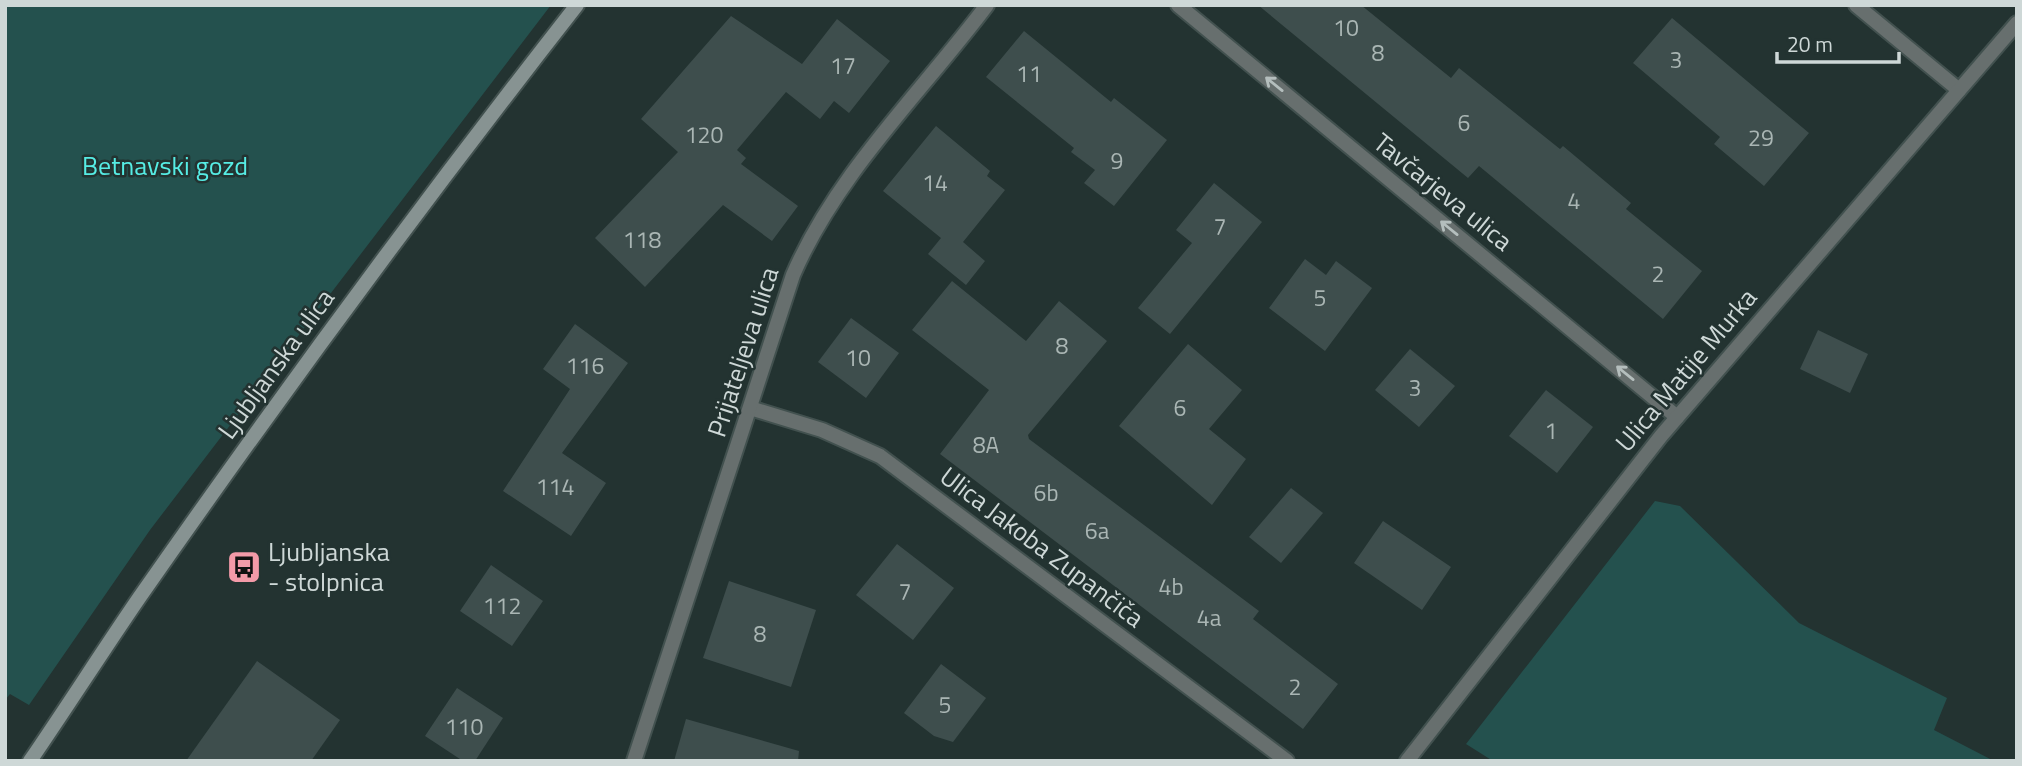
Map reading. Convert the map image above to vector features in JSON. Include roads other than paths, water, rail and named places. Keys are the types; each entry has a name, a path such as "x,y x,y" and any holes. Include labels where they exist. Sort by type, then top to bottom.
{"street":[{"name":"Ljubljanska ulica","path":"30,761 139,599 327,334 449,168 577,5"},
{"name":"Prijateljeva ulica","path":"634,761 789,288 808,241 883,133 987,5"},
{"name":"Tavčarjeva ulica","path":"1178,5 1678,416"},
{"path":"1856,5 1959,90"},
{"name":"Ulica Matije Murka","path":"1407,761 1678,416 2017,23"},
{"name":"Ulica Jakoba Zupančiča","path":"750,408 822,430 880,456 1287,761"}],"place":[{"name":"Ljubljanska - stolpnica","path":"244,567"}],"park label":[{"name":"Betnavski gozd","path":"165,166"}]}
